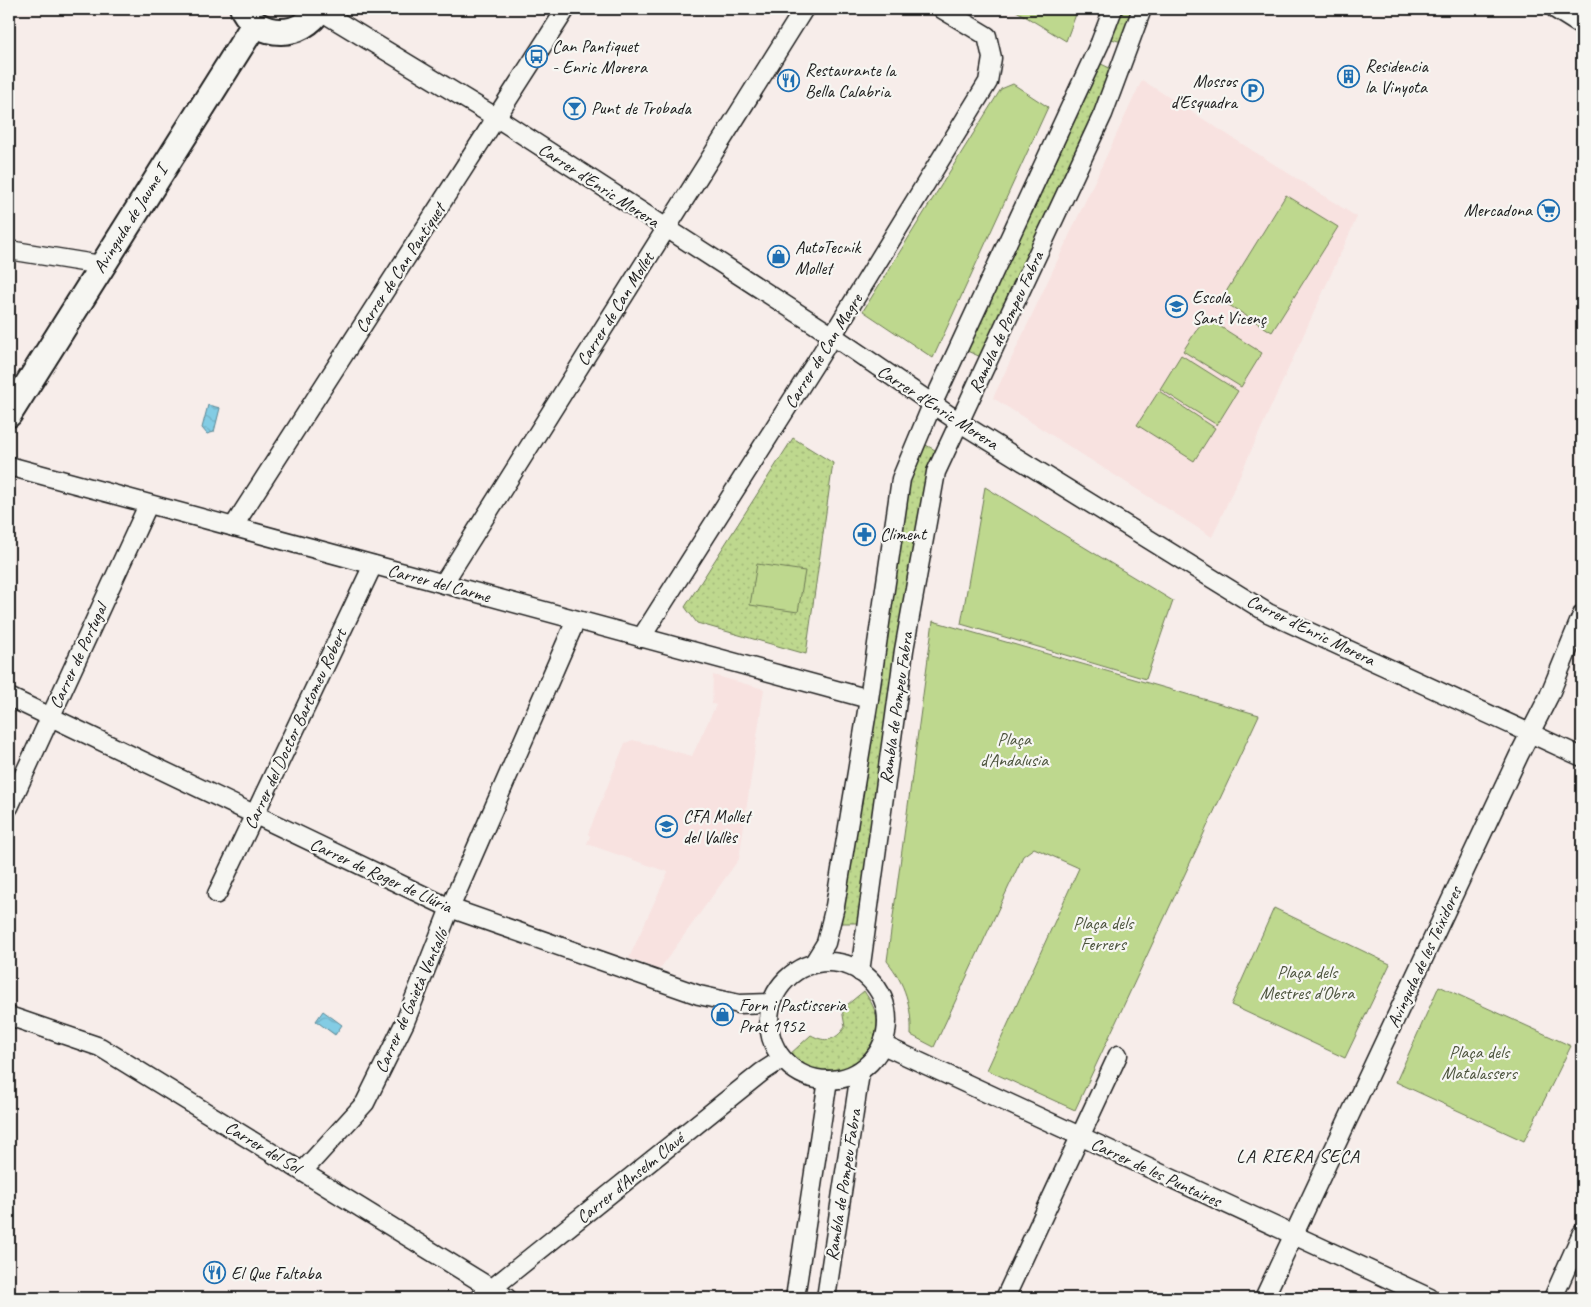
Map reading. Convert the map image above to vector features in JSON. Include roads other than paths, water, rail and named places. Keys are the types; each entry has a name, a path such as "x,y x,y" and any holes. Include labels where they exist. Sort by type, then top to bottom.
{"street":[{"name":"Carrer de Can Pantiquet","path":"233,527 566,9"},
{"name":"Carrer de Can Mollet","path":"443,584 665,227 804,9"},
{"name":"Carrer de Can Magre","path":"641,638 832,336 988,82 992,58 987,36 942,9"},
{"name":"Rambla de Pompeu Fabra","path":"813,964 826,943 835,906 869,699 901,479 932,405 1100,43 1113,9"},
{"name":"Rambla de Pompeu Fabra","path":"860,972 910,615 936,472 1103,114 1142,9"},
{"path":"1555,9 1582,26"},
{"name":"Carrer d'Enric Morera","path":"320,10 497,118 832,336 932,405 1268,613 1582,757"},
{"path":"248,17 280,32 290,31 307,23 320,10"},
{"name":"Avinguda de Jaume I","path":"9,414 101,265 248,17"},
{"path":"9,250 101,265"},
{"name":"Carrer del Carme","path":"9,466 869,699"},
{"name":"Carrer de Portugal","path":"9,807 148,505"},
{"name":"Carrer del Doctor Bartomeu Robert","path":"217,894 373,565"},
{"name":"Avinguda de les Teixidores","path":"1264,1298 1529,733 1549,696 1582,614"},
{"name":"Carrer de Gaietà Ventalló","path":"303,1171 365,1103 405,1022 450,908 576,620"},
{"name":"Carrer de Roger de Llúria","path":"9,697 253,816 450,908 699,995 739,1004 771,1003"},
{"path":"835,962 860,972 877,988 887,1014 883,1045 860,1072 828,1080 806,1076 782,1059 770,1031 771,1003 777,991 790,975 813,964 835,962"},
{"name":"Carrer del Sol","path":"9,1016 100,1047 303,1171 486,1294 508,1298"},
{"name":"Carrer de les Puntaires","path":"883,1045 1430,1298"},
{"path":"1005,1298 1118,1055"},
{"name":"Carrer d'Anselm Clavé","path":"486,1294 762,1072 782,1059"},
{"name":"Rambla de Pompeu Fabra","path":"826,1298 860,1072"},
{"name":"Rambla de Pompeu Fabra","path":"795,1298 828,1080"},
{"path":"1553,1298 1582,1233"}],"water":[{"path":"208,405 220,408 214,432 207,434 202,428"},
{"path":"323,1011 342,1025 335,1035 316,1021"}],"place":[{"name":"Can Pantiquet - Enric Morera","path":"536,56"},
{"name":"Residencia la Vinyota","path":"1349,76"},
{"name":"Restaurante la Bella Calabria","path":"789,80"},
{"name":"Mossos d'Esquadra","path":"1253,91"},
{"name":"Punt de Trobada","path":"575,108"},
{"name":"Mercadona","path":"1548,210"},
{"name":"AutoTecnik Mollet","path":"779,257"},
{"name":"Escola Sant Vicenç","path":"1176,307"},
{"name":"Climent","path":"864,534"},
{"name":"CFA Mollet del Vallès","path":"667,826"},
{"name":"Forn i Pastisseria Prat 1952","path":"723,1015"},
{"name":"El Que Faltaba","path":"215,1273"}],"district":[{"name":"LA RIERA SECA","path":"1298,1155"}],"park label":[{"name":"Plaça d'Andalusia","path":"1014,750"},
{"name":"Plaça dels Ferrers","path":"1103,933"},
{"name":"Plaça dels Mestres d'Obra","path":"1307,982"},
{"name":"Plaça dels Matalassers","path":"1479,1062"}]}
